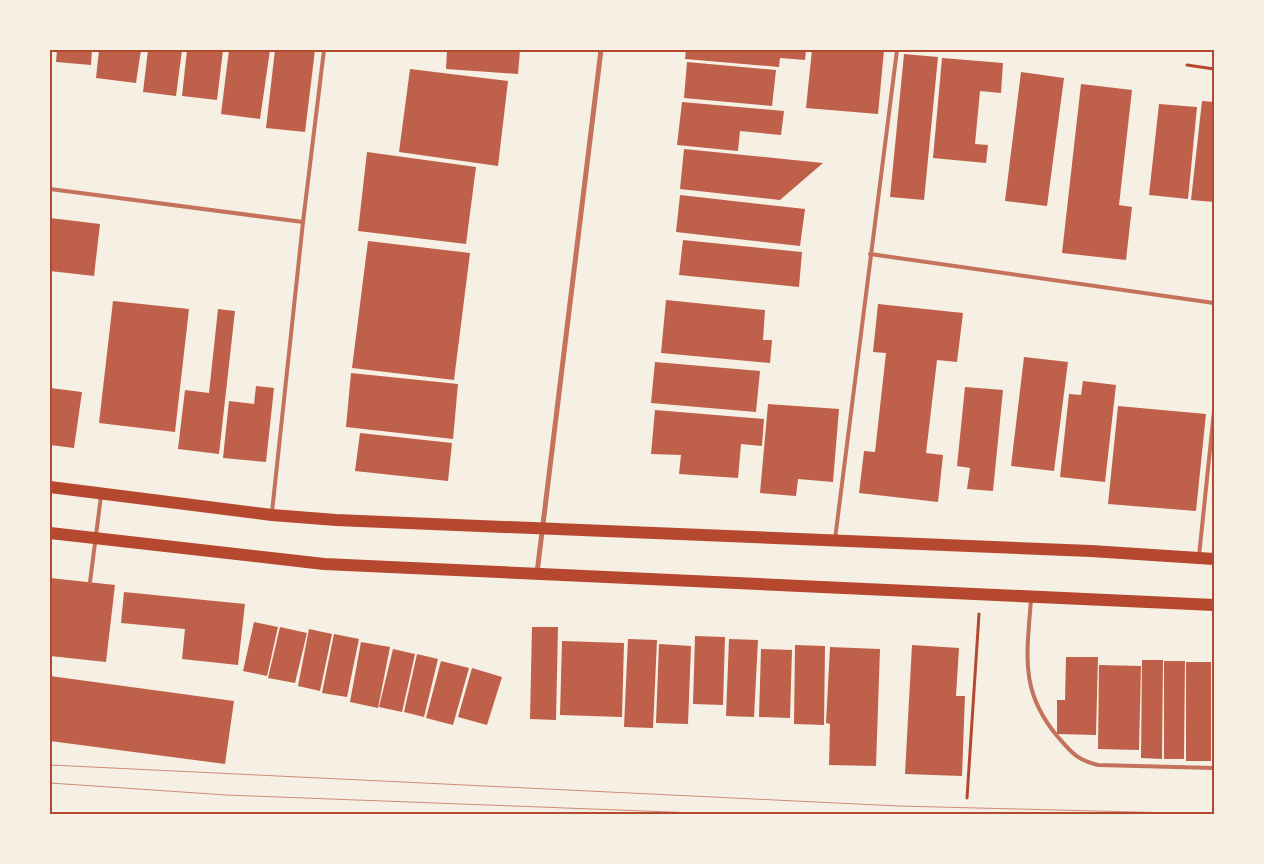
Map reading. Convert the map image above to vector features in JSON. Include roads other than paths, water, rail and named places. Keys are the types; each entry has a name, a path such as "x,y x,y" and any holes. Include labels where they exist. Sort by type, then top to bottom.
{"main road":[{"path":"50,487 272,515 336,520 542,527 1214,558"},
{"path":"50,533 324,564 1214,605"}],"street":[{"path":"537,573 601,50"}],"lane":[{"path":"272,515 303,222 324,50"},
{"path":"834,541 897,50"},
{"path":"50,189 303,222"},
{"path":"870,254 1214,303"},
{"path":"1198,558 1214,411"},
{"path":"90,582 101,494"},
{"path":"1032,596 1027,657 1029,684 1041,714 1075,756 1084,762 1098,764 1214,768"}],"tram line":[{"path":"50,765 899,806 1214,814"},
{"path":"50,783 226,795 722,814"}]}
